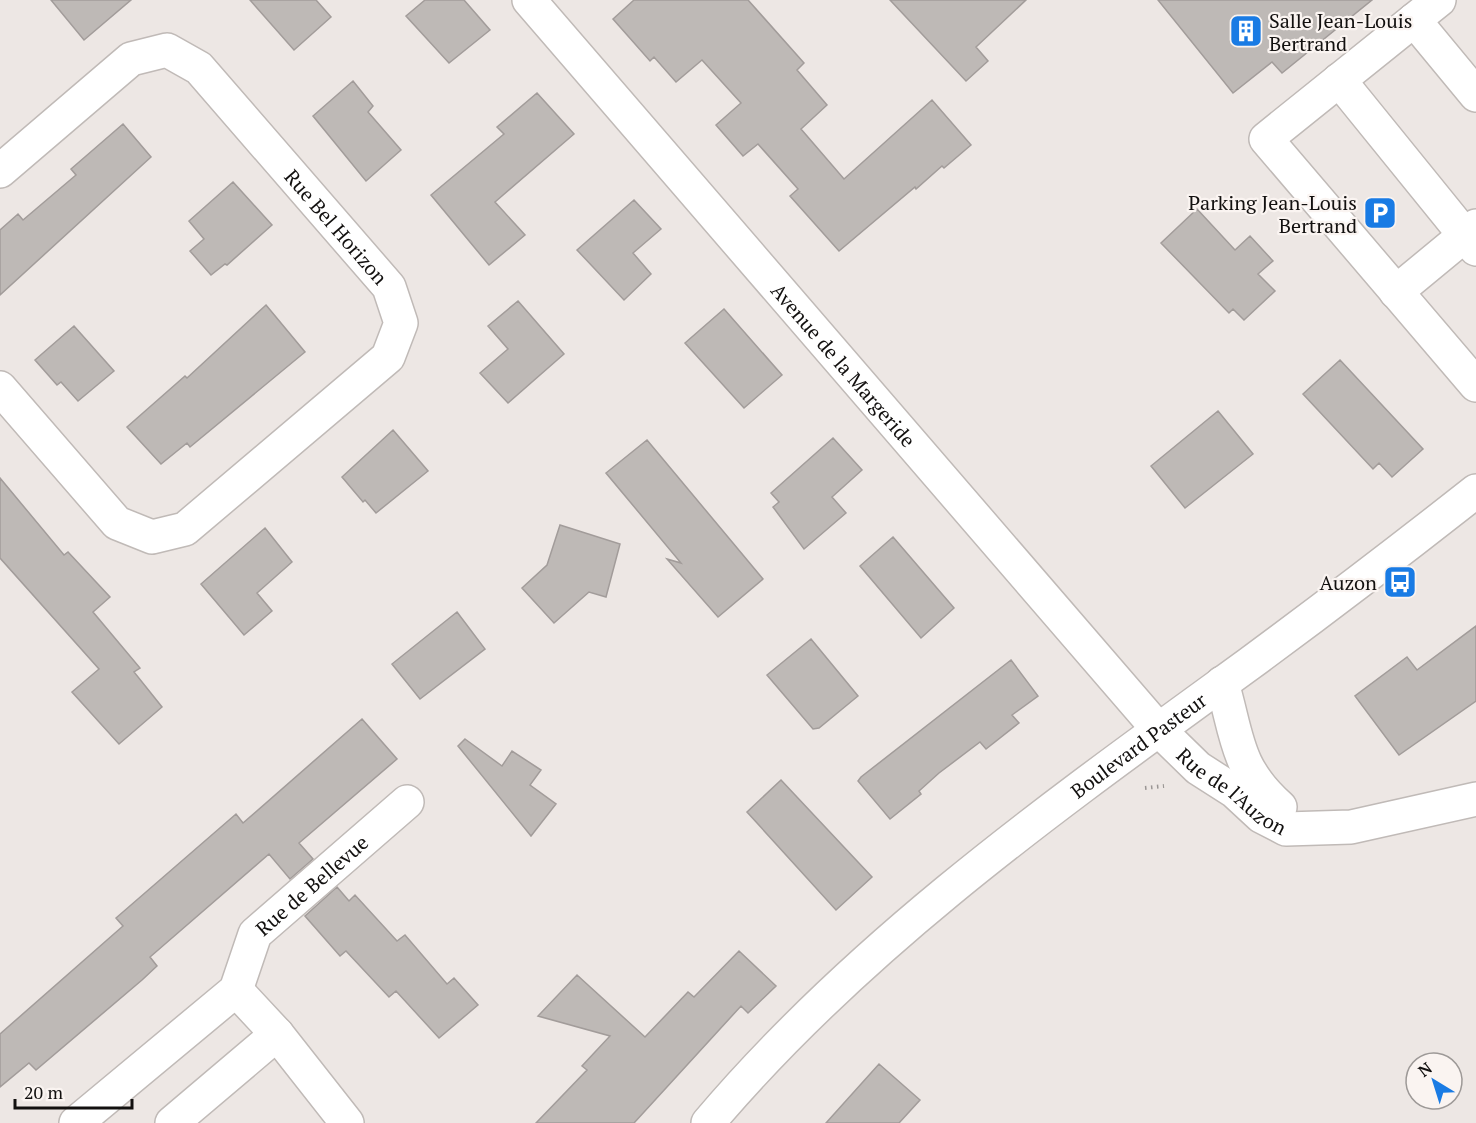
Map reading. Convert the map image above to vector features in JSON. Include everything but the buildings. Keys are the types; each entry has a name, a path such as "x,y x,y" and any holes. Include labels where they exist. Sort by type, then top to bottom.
{"street":[{"name":"Avenue de la Margeride","path":"529,0 1158,729"},
{"path":"1439,0 1266,139 1476,385"},
{"path":"1414,20 1476,95"},
{"name":"Rue Bel Horizon","path":"0,171 131,59 167,50 199,68 388,287 401,323 388,357 185,529 152,537 117,524 0,388"},
{"path":"1339,80 1472,237 1396,292"},
{"name":"Boulevard Pasteur","path":"708,1123 812,1012 941,897 1092,777 1222,683 1476,491"},
{"name":"Rue de l'Auzon","path":"1222,683 1245,766 1260,789 1284,810 1316,827"},
{"name":"Rue de l'Auzon","path":"1158,729 1198,768 1234,791 1261,816 1286,829 1352,827 1476,799"},
{"name":"Rue de Bellevue","path":"236,990 255,934 407,802"},
{"path":"76,1123 236,990 277,1034 347,1123"},
{"path":"171,1123 277,1034"}],"place":[{"name":"Salle Jean-Louis Bertrand","path":"1246,31"},
{"name":"Parking Jean-Louis Bertrand","path":"1380,213"},
{"name":"Auzon","path":"1400,582"}]}
